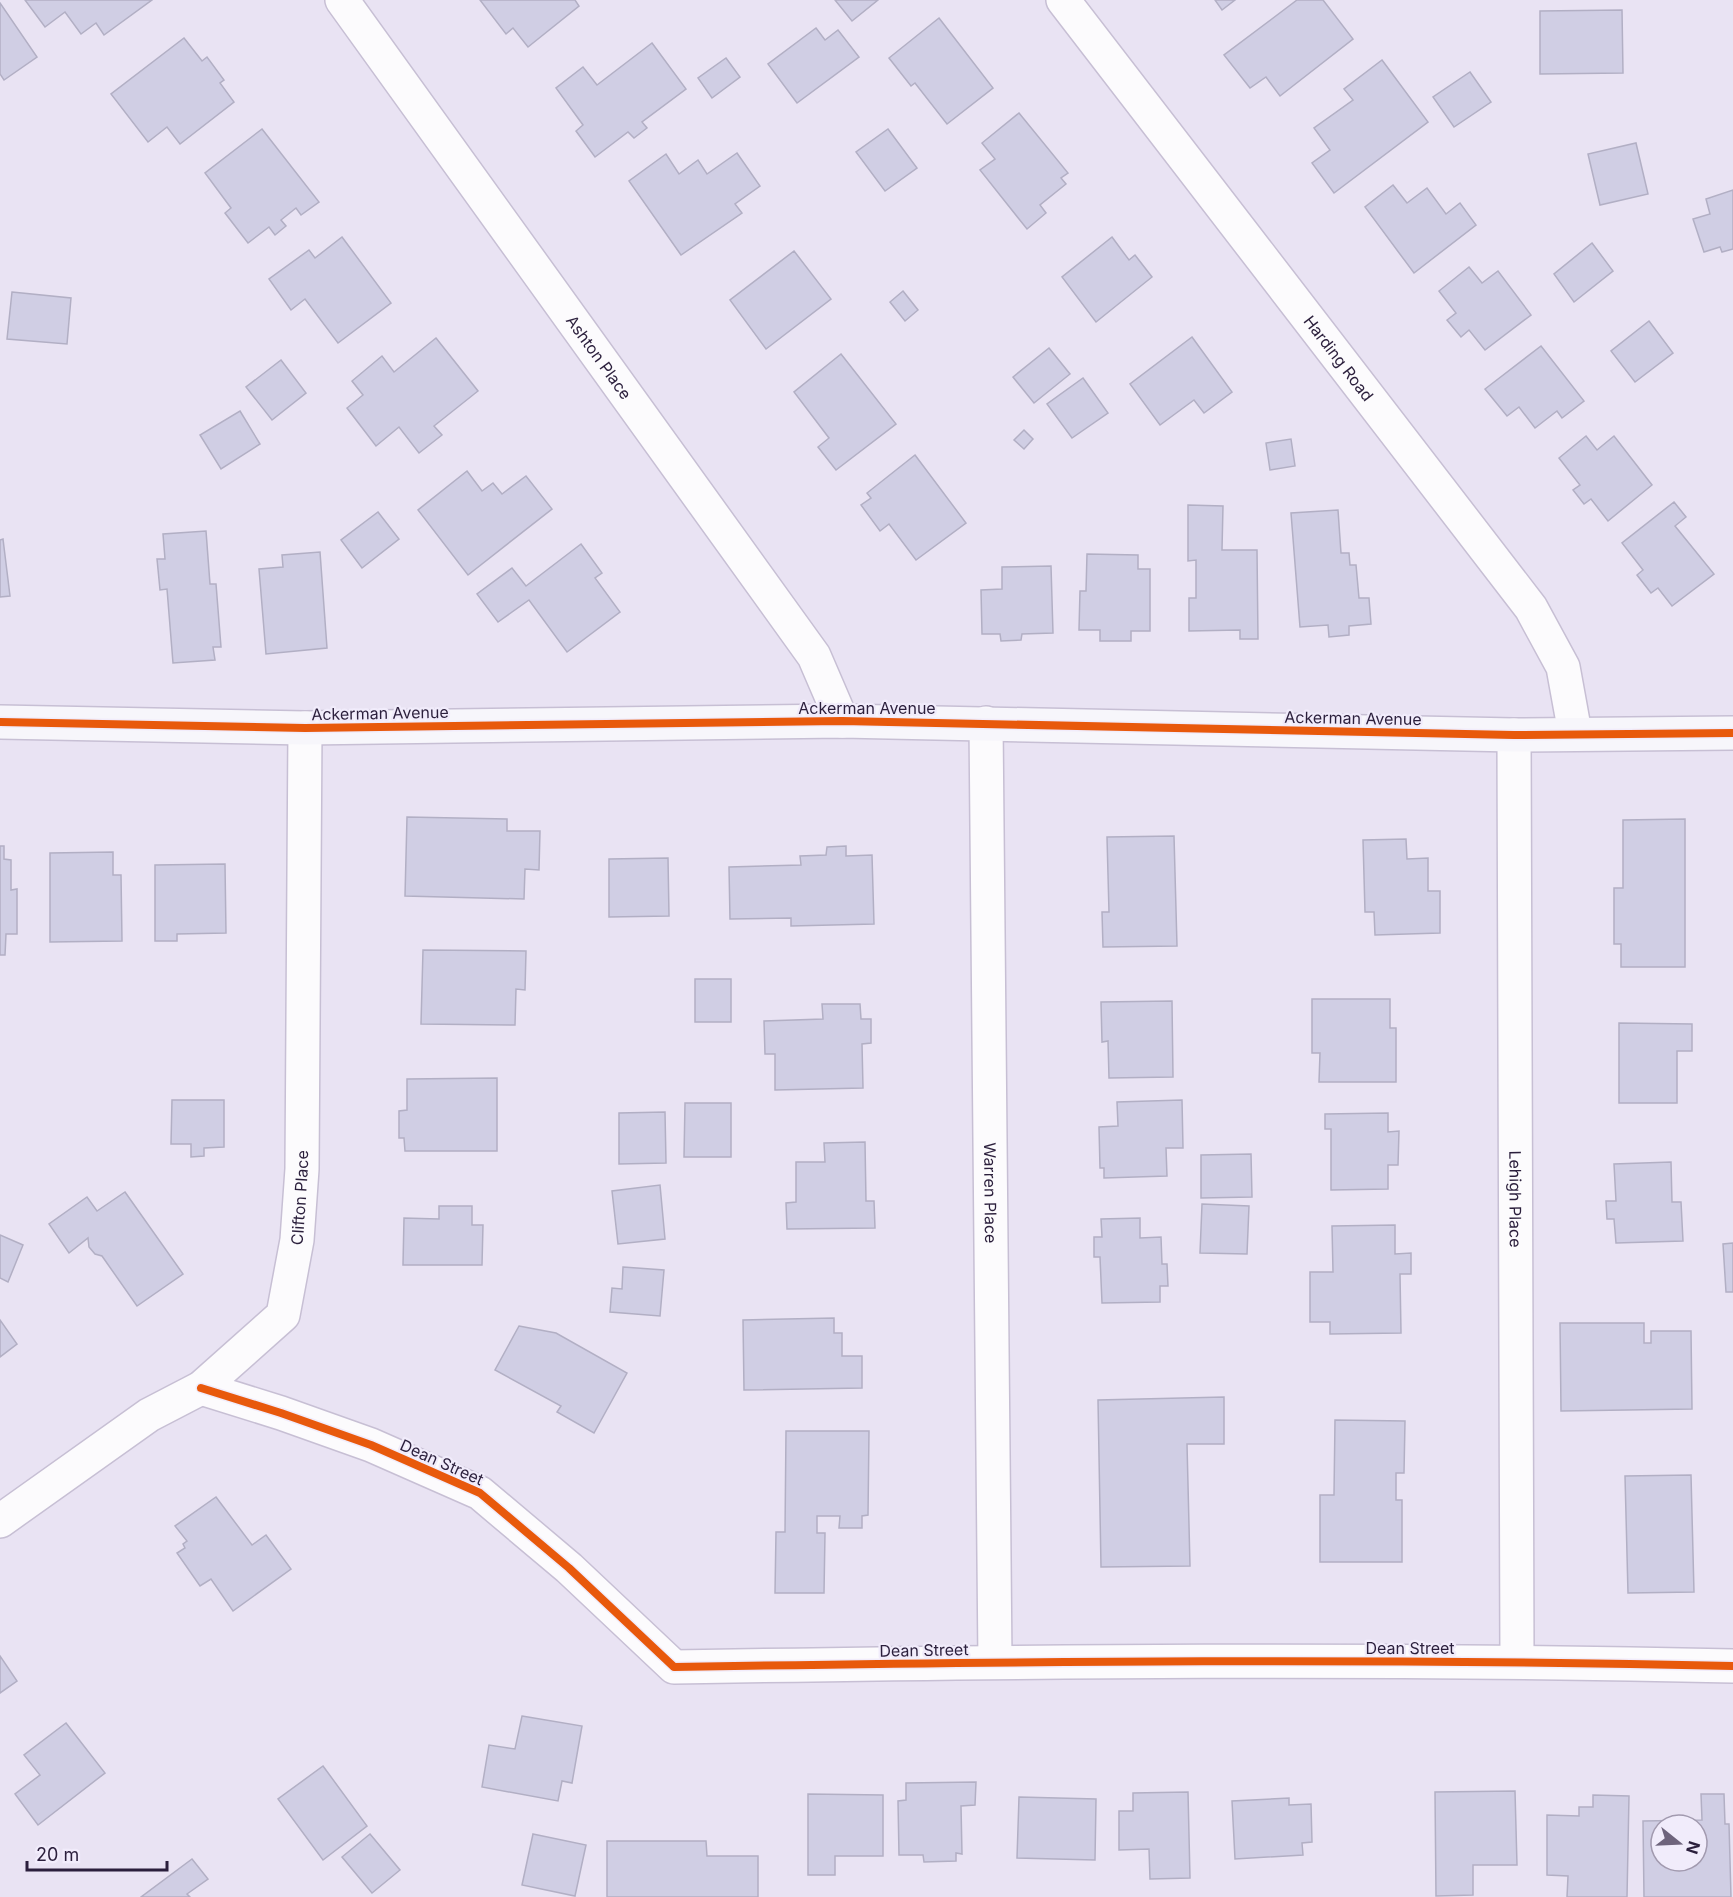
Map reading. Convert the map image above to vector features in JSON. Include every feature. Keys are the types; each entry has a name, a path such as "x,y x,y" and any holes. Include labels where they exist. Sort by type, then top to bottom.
{"street":[{"name":"Ashton Place","path":"342,0 814,656 842,721"},
{"name":"Harding Road","path":"1063,0 1531,608 1563,667 1575,733"},
{"name":"Ackerman Avenue","path":"0,722 305,728 842,721 1514,735 1733,733"},
{"name":"Warren Place","path":"986,723 995,1662"},
{"name":"Clifton Place","path":"0,1521 149,1415 201,1388 283,1315 297,1240 302,1168 305,728"},
{"name":"Lehigh Place","path":"1514,735 1517,1661"},
{"name":"Dean Street","path":"201,1388 371,1445 480,1493 569,1568 675,1667 995,1662 1517,1661 1733,1666"}],"building":[{"path":"25,0 152,0 104,35 96,23 81,34 65,12 45,27"},
{"path":"480,0 575,0 579,6 528,47 513,28 506,34"},
{"path":"835,0 878,0 852,21"},
{"path":"1215,0 1235,0 1222,10"},
{"path":"1297,0 1323,0 1353,39 1280,96 1266,77 1250,88 1224,55"},
{"path":"0,3 37,57 4,80 0,74"},
{"path":"1622,10 1623,73 1540,74 1540,11"},
{"path":"939,18 993,88 947,124 915,83 911,86 889,58"},
{"path":"816,28 825,40 838,30 859,57 797,103 768,64"},
{"path":"184,38 202,61 207,57 224,80 220,83 234,102 180,144 167,127 148,142 111,94"},
{"path":"652,43 686,89 642,122 647,128 634,138 628,132 595,157 576,131 583,125 556,88 583,67 597,85"},
{"path":"726,58 740,77 712,98 698,78"},
{"path":"1382,60 1428,122 1334,193 1312,163 1330,150 1314,128 1353,100 1344,89"},
{"path":"1470,72 1491,102 1454,127 1433,97"},
{"path":"1019,113 1068,173 1061,178 1066,184 1040,205 1046,213 1027,229 980,170 995,159 982,143"},
{"path":"262,129 319,202 301,215 296,208 281,220 286,226 275,235 269,227 248,243 225,213 231,208 205,173"},
{"path":"888,129 917,168 885,191 856,152"},
{"path":"1636,143 1648,194 1600,205 1588,154"},
{"path":"737,153 760,186 735,204 742,213 681,255 629,181 666,154 679,174 698,160 707,174"},
{"path":"1393,185 1407,203 1427,188 1446,214 1460,203 1476,225 1414,273 1365,207"},
{"path":"1733,190 1733,249 1722,252 1720,247 1704,252 1693,219 1710,214 1706,199"},
{"path":"342,237 391,303 338,343 305,299 291,310 269,279 309,250 315,258"},
{"path":"1112,237 1129,260 1135,255 1152,277 1096,322 1062,277"},
{"path":"1592,243 1613,271 1574,302 1554,274"},
{"path":"794,251 831,299 766,349 730,300"},
{"path":"1469,267 1482,283 1498,271 1531,315 1485,350 1469,330 1461,337 1447,320 1456,313 1439,291"},
{"path":"903,291 918,310 905,321 890,302"},
{"path":"12,292 71,298 67,344 7,339"},
{"path":"1649,321 1673,353 1635,382 1611,351"},
{"path":"1192,337 1232,392 1204,413 1194,400 1160,425 1130,384"},
{"path":"436,338 478,391 434,426 442,435 419,453 399,427 376,446 347,408 363,395 352,381 382,356 394,372"},
{"path":"1541,346 1584,401 1562,418 1557,411 1535,428 1519,407 1507,416 1485,389"},
{"path":"1049,348 1070,374 1034,403 1013,377"},
{"path":"841,354 896,424 836,470 818,447 829,438 794,392"},
{"path":"281,360 306,393 272,420 246,387"},
{"path":"1083,378 1108,413 1072,438 1047,404"},
{"path":"240,411 260,444 221,469 200,435"},
{"path":"1024,430 1033,439 1024,449 1014,440"},
{"path":"1586,436 1597,450 1614,436 1652,485 1608,521 1591,499 1584,504 1573,490 1580,485 1559,458"},
{"path":"1291,439 1295,466 1270,470 1266,443"},
{"path":"915,455 966,523 916,560 889,524 880,531 861,505 871,498 867,493"},
{"path":"467,471 482,491 493,483 502,494 526,476 552,509 468,575 418,510"},
{"path":"1674,502 1686,517 1675,526 1714,574 1672,606 1658,588 1651,593 1637,575 1643,570 1622,543"},
{"path":"1188,505 1223,506 1222,550 1257,550 1258,639 1240,639 1240,630 1189,631 1189,598 1196,598 1196,560 1188,561"},
{"path":"1338,510 1341,553 1349,553 1350,565 1356,565 1359,598 1369,598 1371,624 1349,626 1349,635 1329,637 1328,625 1300,627 1291,513"},
{"path":"378,512 399,539 362,568 341,540"},
{"path":"206,531 210,584 216,584 221,647 213,647 215,660 173,663 167,589 160,590 157,559 165,559 163,534"},
{"path":"3,539 10,596 0,597 0,540"},
{"path":"581,544 602,573 595,578 620,612 567,652 529,600 498,622 477,594 512,568 526,586"},
{"path":"320,552 327,648 266,654 259,569 283,567 282,555"},
{"path":"1087,554 1138,555 1138,569 1150,569 1150,631 1131,631 1131,641 1100,641 1100,630 1079,630 1080,591 1086,591"},
{"path":"1051,566 1053,633 1022,634 1021,640 1001,641 1000,634 982,634 981,590 1002,589 1002,567"},
{"path":"407,817 507,819 507,831 540,831 539,870 525,869 524,899 405,896"},
{"path":"1685,819 1685,967 1621,967 1621,944 1614,944 1614,888 1623,888 1623,820"},
{"path":"1174,836 1177,946 1103,947 1102,912 1109,912 1107,837"},
{"path":"1406,839 1407,859 1428,858 1428,891 1440,891 1440,933 1375,935 1374,912 1365,912 1363,840"},
{"path":"0,846 4,846 4,859 11,860 11,890 17,889 17,934 6,934 5,955 0,955"},
{"path":"846,846 846,856 872,855 874,924 791,926 791,918 730,919 729,867 801,865 800,856 826,855 827,847"},
{"path":"113,852 113,875 121,875 122,941 50,942 50,853"},
{"path":"668,858 669,916 609,917 609,859"},
{"path":"225,864 226,933 177,934 177,941 155,941 155,865"},
{"path":"423,950 526,951 525,990 516,989 515,1025 421,1024"},
{"path":"695,979 731,979 731,1022 695,1022"},
{"path":"1312,999 1390,999 1390,1028 1396,1028 1396,1082 1319,1082 1320,1053 1312,1053"},
{"path":"1172,1001 1173,1077 1109,1078 1108,1041 1102,1042 1101,1002"},
{"path":"822,1004 860,1004 861,1019 871,1019 871,1043 862,1044 863,1088 775,1090 775,1054 765,1054 764,1021 823,1019"},
{"path":"1619,1023 1692,1024 1692,1051 1677,1051 1677,1103 1619,1103"},
{"path":"497,1078 497,1151 405,1151 404,1138 399,1138 399,1111 407,1110 407,1079"},
{"path":"172,1100 224,1100 224,1147 204,1148 204,1156 191,1157 191,1144 171,1144"},
{"path":"1182,1100 1183,1148 1166,1148 1167,1176 1104,1178 1104,1168 1100,1168 1099,1127 1118,1126 1117,1102"},
{"path":"685,1103 731,1103 731,1157 684,1157"},
{"path":"665,1112 666,1163 619,1164 619,1113"},
{"path":"1388,1113 1388,1132 1399,1131 1398,1165 1388,1165 1388,1189 1331,1190 1331,1129 1325,1129 1325,1114"},
{"path":"865,1142 866,1201 874,1201 875,1228 787,1229 786,1203 796,1202 796,1162 825,1162 824,1143"},
{"path":"1251,1154 1252,1197 1201,1198 1201,1155"},
{"path":"1671,1162 1672,1202 1681,1202 1683,1241 1616,1243 1614,1219 1607,1219 1606,1201 1616,1201 1614,1164"},
{"path":"660,1185 665,1239 618,1244 612,1191"},
{"path":"125,1192 183,1274 137,1306 102,1256 95,1254 89,1247 88,1238 69,1253 49,1224 87,1197 97,1211"},
{"path":"1202,1204 1249,1206 1247,1254 1200,1253"},
{"path":"439,1206 472,1206 472,1225 483,1225 482,1265 403,1265 404,1218 439,1219"},
{"path":"1140,1218 1140,1238 1161,1237 1162,1264 1167,1264 1168,1286 1160,1286 1160,1302 1102,1303 1100,1257 1094,1257 1094,1237 1102,1237 1101,1219"},
{"path":"1395,1225 1395,1254 1411,1253 1411,1274 1400,1274 1401,1333 1330,1334 1330,1322 1310,1322 1310,1272 1333,1272 1332,1226"},
{"path":"0,1235 23,1245 8,1282 0,1278"},
{"path":"1733,1243 1733,1292 1726,1292 1723,1244"},
{"path":"623,1267 664,1270 660,1316 610,1312 612,1288 622,1289"},
{"path":"834,1318 834,1333 842,1333 842,1356 862,1356 862,1388 744,1390 743,1320"},
{"path":"0,1320 17,1344 0,1357"},
{"path":"1560,1323 1644,1323 1644,1343 1651,1343 1651,1331 1691,1331 1692,1409 1561,1411"},
{"path":"519,1326 556,1333 627,1373 594,1433 557,1412 561,1406 495,1370"},
{"path":"1224,1397 1224,1444 1187,1444 1190,1566 1101,1567 1098,1400"},
{"path":"1335,1420 1405,1421 1404,1473 1396,1473 1396,1500 1402,1500 1402,1562 1320,1562 1320,1495 1334,1495"},
{"path":"786,1431 869,1431 868,1515 862,1516 862,1528 839,1528 840,1516 817,1516 817,1533 825,1533 824,1593 775,1593 776,1532 785,1532"},
{"path":"1691,1475 1694,1592 1628,1593 1625,1476"},
{"path":"216,1497 252,1545 266,1535 291,1569 233,1611 211,1579 200,1586 177,1553 185,1548 183,1544 187,1541 175,1526"},
{"path":"0,1656 17,1681 0,1693"},
{"path":"522,1716 582,1726 572,1783 562,1781 558,1801 482,1787 489,1745 515,1749"},
{"path":"66,1723 105,1773 38,1825 15,1794 40,1775 24,1755"},
{"path":"323,1766 367,1826 323,1860 278,1799"},
{"path":"976,1782 975,1805 961,1806 962,1854 956,1853 956,1861 924,1862 923,1855 899,1855 898,1801 906,1800 906,1783"},
{"path":"1515,1791 1517,1865 1473,1865 1473,1895 1436,1896 1435,1792"},
{"path":"1188,1792 1190,1878 1150,1879 1149,1849 1119,1850 1119,1811 1133,1811 1133,1793"},
{"path":"808,1794 883,1795 883,1856 835,1856 835,1875 808,1875"},
{"path":"1701,1794 1724,1794 1725,1824 1729,1824 1731,1897 1644,1897 1643,1821 1649,1821 1649,1873 1709,1873 1709,1813 1702,1813"},
{"path":"1593,1795 1629,1796 1627,1897 1567,1897 1568,1876 1547,1875 1547,1815 1579,1816 1579,1807 1593,1807"},
{"path":"1019,1797 1096,1799 1095,1860 1017,1858"},
{"path":"1289,1798 1289,1805 1311,1804 1312,1842 1302,1843 1303,1855 1235,1859 1232,1801"},
{"path":"370,1834 400,1870 372,1893 342,1857"},
{"path":"533,1834 586,1845 575,1896 522,1885"},
{"path":"607,1841 706,1841 707,1856 758,1856 758,1897 607,1897"},
{"path":"192,1859 208,1879 187,1894 190,1897 141,1897"}],"cycle path":[{"path":"0,722 305,728 842,721 1514,735 1733,733"},
{"path":"201,1388 371,1445 480,1493 569,1568 674,1667 1204,1661 1733,1666"}]}
